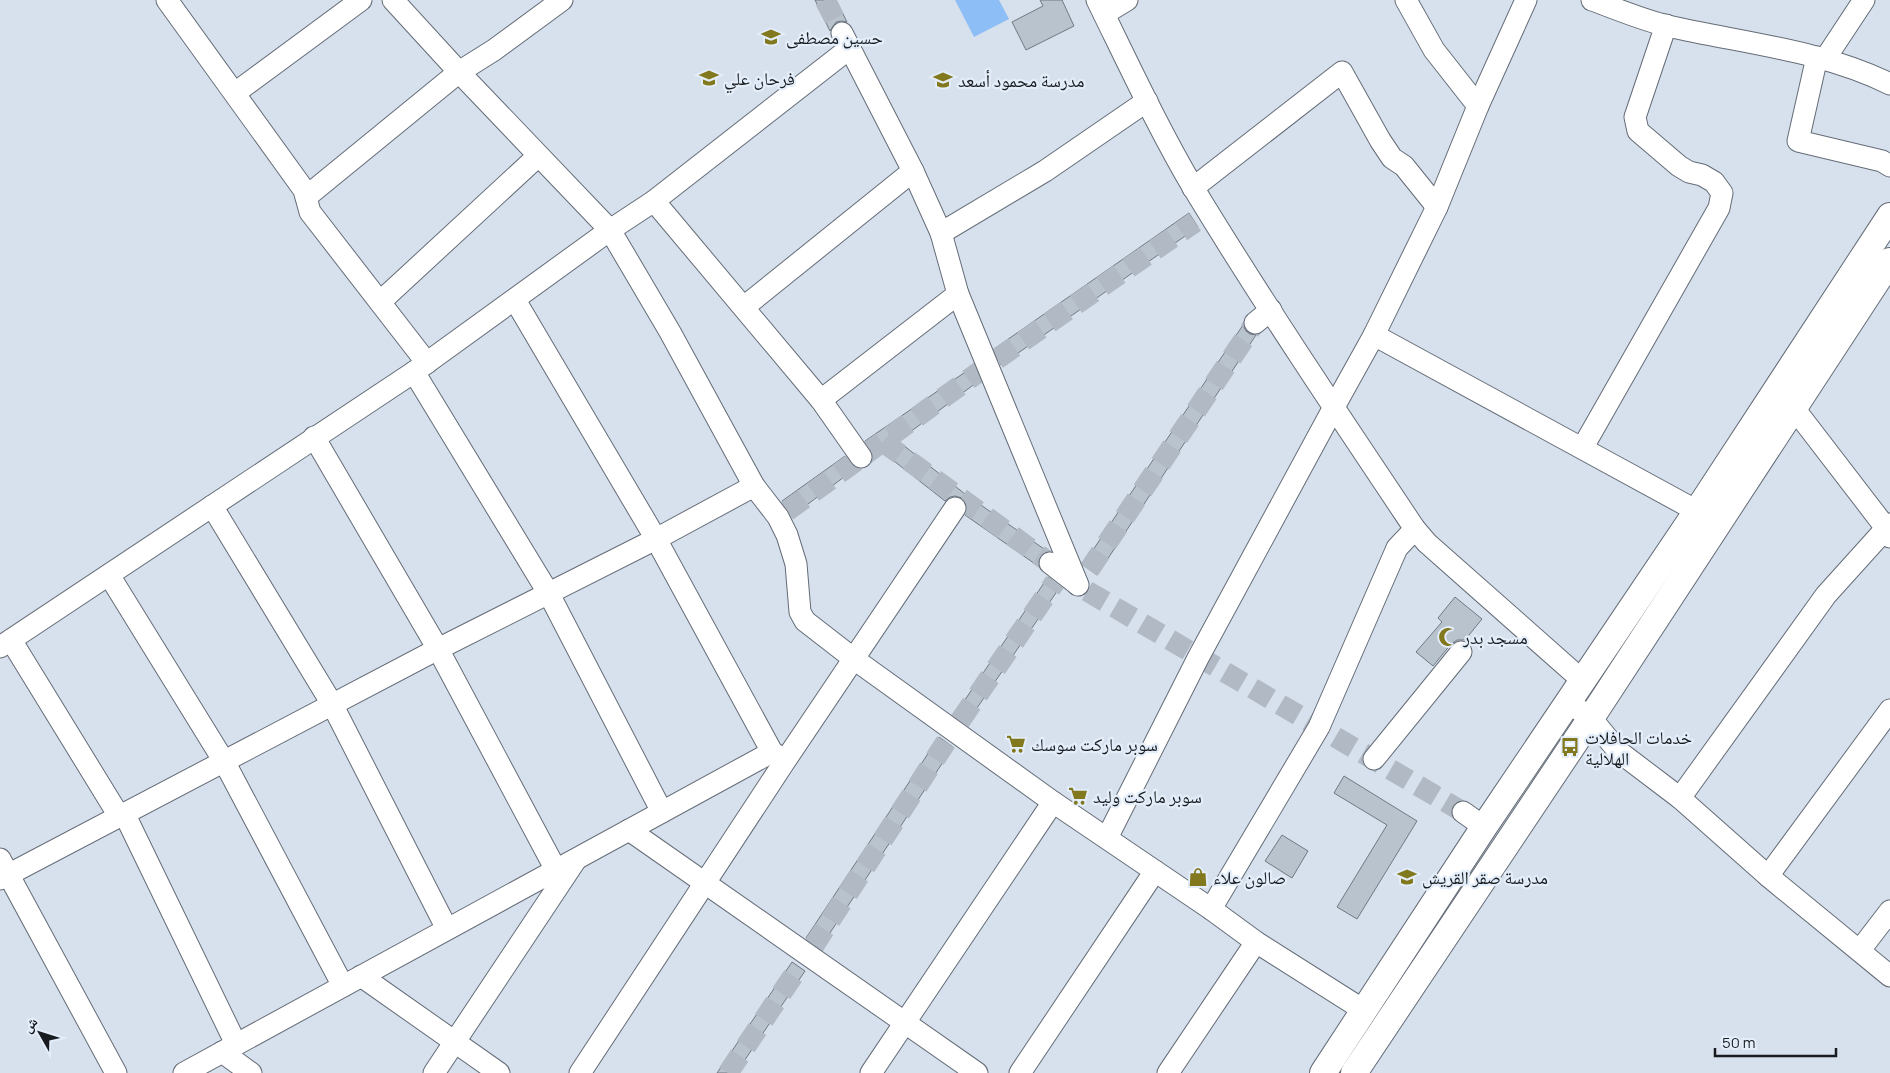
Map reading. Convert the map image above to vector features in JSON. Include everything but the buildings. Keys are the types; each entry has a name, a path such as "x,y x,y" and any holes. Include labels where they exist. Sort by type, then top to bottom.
{"main road":[{"path":"1323,1073 1484,828 1697,511 1890,216"},
{"path":"1354,1073 1584,728 1890,261"}],"street":[{"path":"167,0 304,190 310,212 380,302 421,367 549,594 662,812"},
{"path":"393,0 538,156 610,230 670,332 754,486 783,514 796,564 800,612 805,621 854,660 1053,802 1155,870 1256,942 1365,1011"},
{"path":"306,197 459,72 494,50 562,0"},
{"path":"1127,0 1100,7 1147,101 1194,188 1202,217 1263,316 1334,407 1415,529 1427,543 1583,680"},
{"path":"1406,0 1434,50 1478,106"},
{"path":"1107,838 1198,658 1374,335 1437,207 1478,106 1526,0"},
{"path":"1592,0 1666,25 1821,58 1890,84"},
{"path":"1864,0 1821,58 1798,141 1882,161 1890,166"},
{"path":"234,94 347,4"},
{"path":"1582,447 1708,230 1721,201 1722,193 1714,182 1702,175 1689,172 1678,166 1638,131 1635,117 1666,25"},
{"path":"251,1073 229,1048 122,814 5,644 421,367 610,230 654,201 846,40 912,171 940,234 958,294 989,365 1070,577"},
{"path":"1194,188 1342,72 1392,158 1404,166 1437,207"},
{"path":"940,234 1045,171 1147,101"},
{"path":"380,302 538,156"},
{"path":"744,307 912,171"},
{"path":"654,201 821,400 861,457"},
{"path":"821,400 958,294"},
{"path":"515,300 656,539 779,756"},
{"path":"1374,335 1697,511"},
{"path":"1680,798 1826,595 1889,530 1793,408"},
{"path":"314,437 438,649 556,870"},
{"path":"116,1073 3,871 225,762 332,704 656,539 754,486"},
{"path":"212,506 332,704 447,929"},
{"path":"580,1073 705,884 779,756 854,660 955,508"},
{"path":"1211,909 1319,727 1396,548 1415,529"},
{"path":"109,575 225,762 343,986"},
{"path":"1374,759 1462,652"},
{"path":"1768,876 1890,710"},
{"path":"1562,713 1680,798 1768,876 1890,976"},
{"path":"184,1073 662,812 779,756"},
{"path":"871,1073 1053,802"},
{"path":"1463,812 1484,828"},
{"path":"629,830 977,1073"},
{"path":"434,1073 456,1043 577,858"},
{"path":"1020,1073 1155,870"},
{"path":"1860,950 1890,912"},
{"path":"1168,1073 1256,942"},
{"path":"362,976 499,1073"}],"shaded area":[{"path":"955,0 999,0 1009,19 974,37"}],"tunnel":[{"path":"825,0 842,33"},
{"path":"997,359 1195,222"},
{"path":"1089,570 1255,323"},
{"path":"787,511 983,369"},
{"path":"883,442 1050,563"},
{"path":"960,721 1055,582"},
{"path":"1087,591 1463,812"},
{"path":"813,947 946,742"},
{"path":"728,1073 799,967"}],"place":[{"name":"حسين مصطفى","path":"771,37"},
{"name":"فرحان علي","path":"709,78"},
{"name":"مدرسة محمود أسعد","path":"943,80"},
{"name":"مسجد بدر","path":"1448,637"},
{"name":"سوبر ماركت سوسك","path":"1016,744"},
{"name":"خدمات الحافلات الهلالية","path":"1570,747"},
{"name":"سوبر ماركت وليد","path":"1078,796"},
{"name":"صالون علاء","path":"1198,877"},
{"name":"مدرسة صقر القريش","path":"1407,877"}]}
